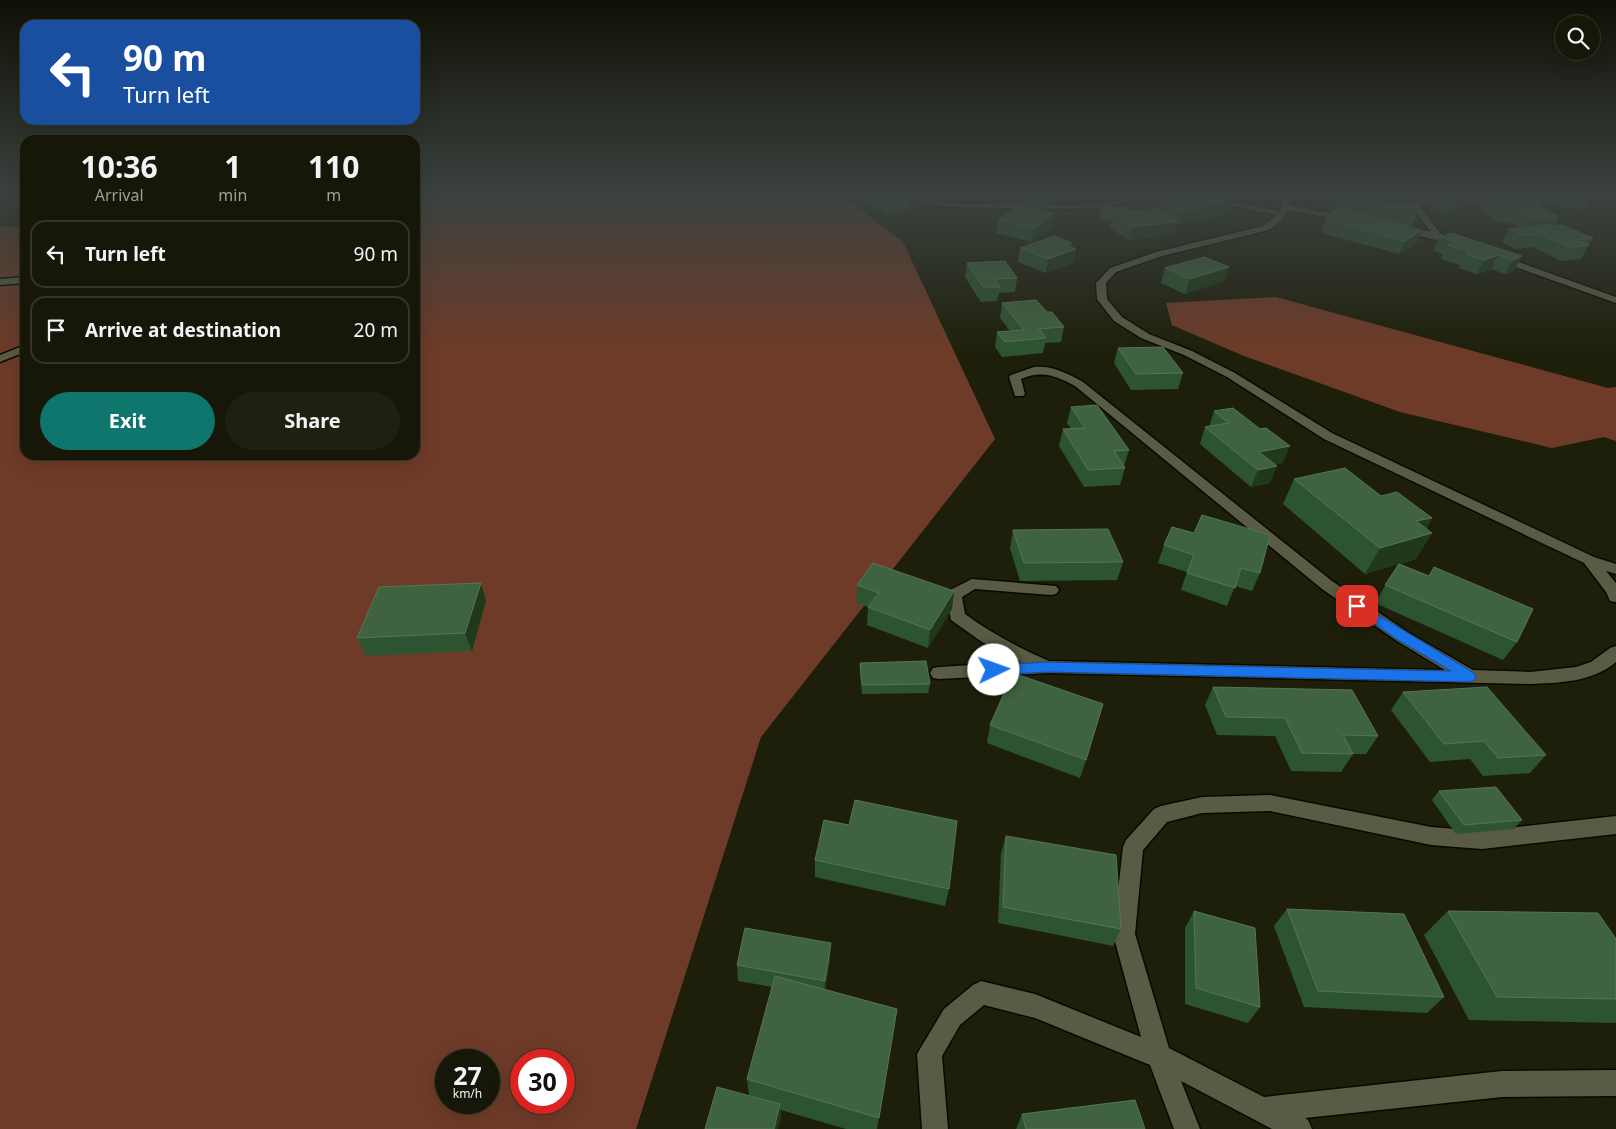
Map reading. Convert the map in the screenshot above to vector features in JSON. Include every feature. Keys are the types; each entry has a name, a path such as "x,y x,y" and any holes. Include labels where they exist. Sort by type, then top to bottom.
{"street":[{"path":"1185,248 1159,254 1113,270 1101,283 1102,299 1118,319 1145,336 1188,353 1231,375 1328,436 1589,560 1616,570"},
{"path":"1494,256 1616,300"},
{"path":"0,282 20,280"},
{"path":"0,360 20,350"},
{"path":"1019,394 1015,377 1032,369 1052,369 1079,384 1327,585 1403,637 1470,677"},
{"path":"1589,560 1613,590 1616,598"},
{"path":"1049,667 1009,650 978,633 957,616 954,595 972,584 1051,590"},
{"path":"939,673 1049,667 1530,678 1577,675 1608,661 1616,652"},
{"path":"1187,1129 1159,1056 1124,934 1133,847 1162,815 1202,805 1270,803 1431,836 1482,840 1616,825"},
{"path":"935,1129 930,1054 952,1018 981,993 1035,1006 1159,1056 1299,1129"},
{"path":"1264,1110 1502,1084 1616,1082"}],"shaded area":[{"path":"0,248 20,248 20,460 420,460 420,248 906,248 995,439 761,737 636,1129 0,1129"},
{"path":"1276,297 1608,388 1616,387 1616,441 1604,437 1552,448 1400,412 1244,356 1172,325 1166,303"}],"building":[{"path":"1020,248 1073,248 1076,249 1048,259"},
{"path":"1456,248 1496,248 1522,256 1513,260 1498,255 1484,260 1466,254 1470,252"},
{"path":"1204,257 1229,267 1190,279 1165,268"},
{"path":"1005,261 1017,278 994,279 1000,287 983,287 967,263"},
{"path":"1036,300 1047,312 1052,312 1064,327 1039,329 1046,338 1005,342 997,332 1024,330 1002,303"},
{"path":"1163,347 1183,373 1136,374 1118,348"},
{"path":"1097,405 1129,450 1114,451 1125,468 1088,470 1063,429 1085,428 1071,407"},
{"path":"1233,408 1260,429 1266,428 1290,446 1259,452 1277,466 1258,470 1205,427 1228,423 1214,411"},
{"path":"1345,468 1381,496 1397,492 1432,518 1416,521 1432,533 1380,548 1294,479"},
{"path":"1202,515 1270,535 1260,573 1241,568 1235,588 1187,573 1194,555 1164,545 1172,527 1194,533"},
{"path":"1108,529 1123,562 1024,563 1013,530"},
{"path":"873,563 954,591 930,630 868,607 879,593 857,585"},
{"path":"1399,564 1429,576 1434,567 1533,609 1517,642 1385,585"},
{"path":"481,583 465,633 357,638 379,587"},
{"path":"926,661 930,684 862,685 860,663"},
{"path":"1013,673 1103,704 1086,760 990,725"},
{"path":"1213,687 1352,690 1378,736 1343,735 1353,754 1302,753 1285,718 1226,717"},
{"path":"1487,687 1546,755 1498,758 1484,741 1444,744 1403,692"},
{"path":"1496,787 1522,820 1464,825 1439,791"},
{"path":"855,800 957,821 949,889 815,860 824,820 849,825"},
{"path":"1006,836 1116,855 1121,929 1003,907"},
{"path":"1287,909 1404,914 1444,997 1318,991"},
{"path":"1194,911 1255,928 1260,1007 1196,988"},
{"path":"1448,911 1598,913 1616,939 1616,999 1497,997"},
{"path":"745,928 831,943 825,981 737,965"},
{"path":"775,976 897,1009 879,1118 747,1079"},
{"path":"717,1087 780,1104 774,1129 705,1129"},
{"path":"1135,1100 1145,1129 1026,1129 1022,1114"}],"route":[{"path":"994,670 1049,667 1470,677 1403,637 1357,606"}]}
